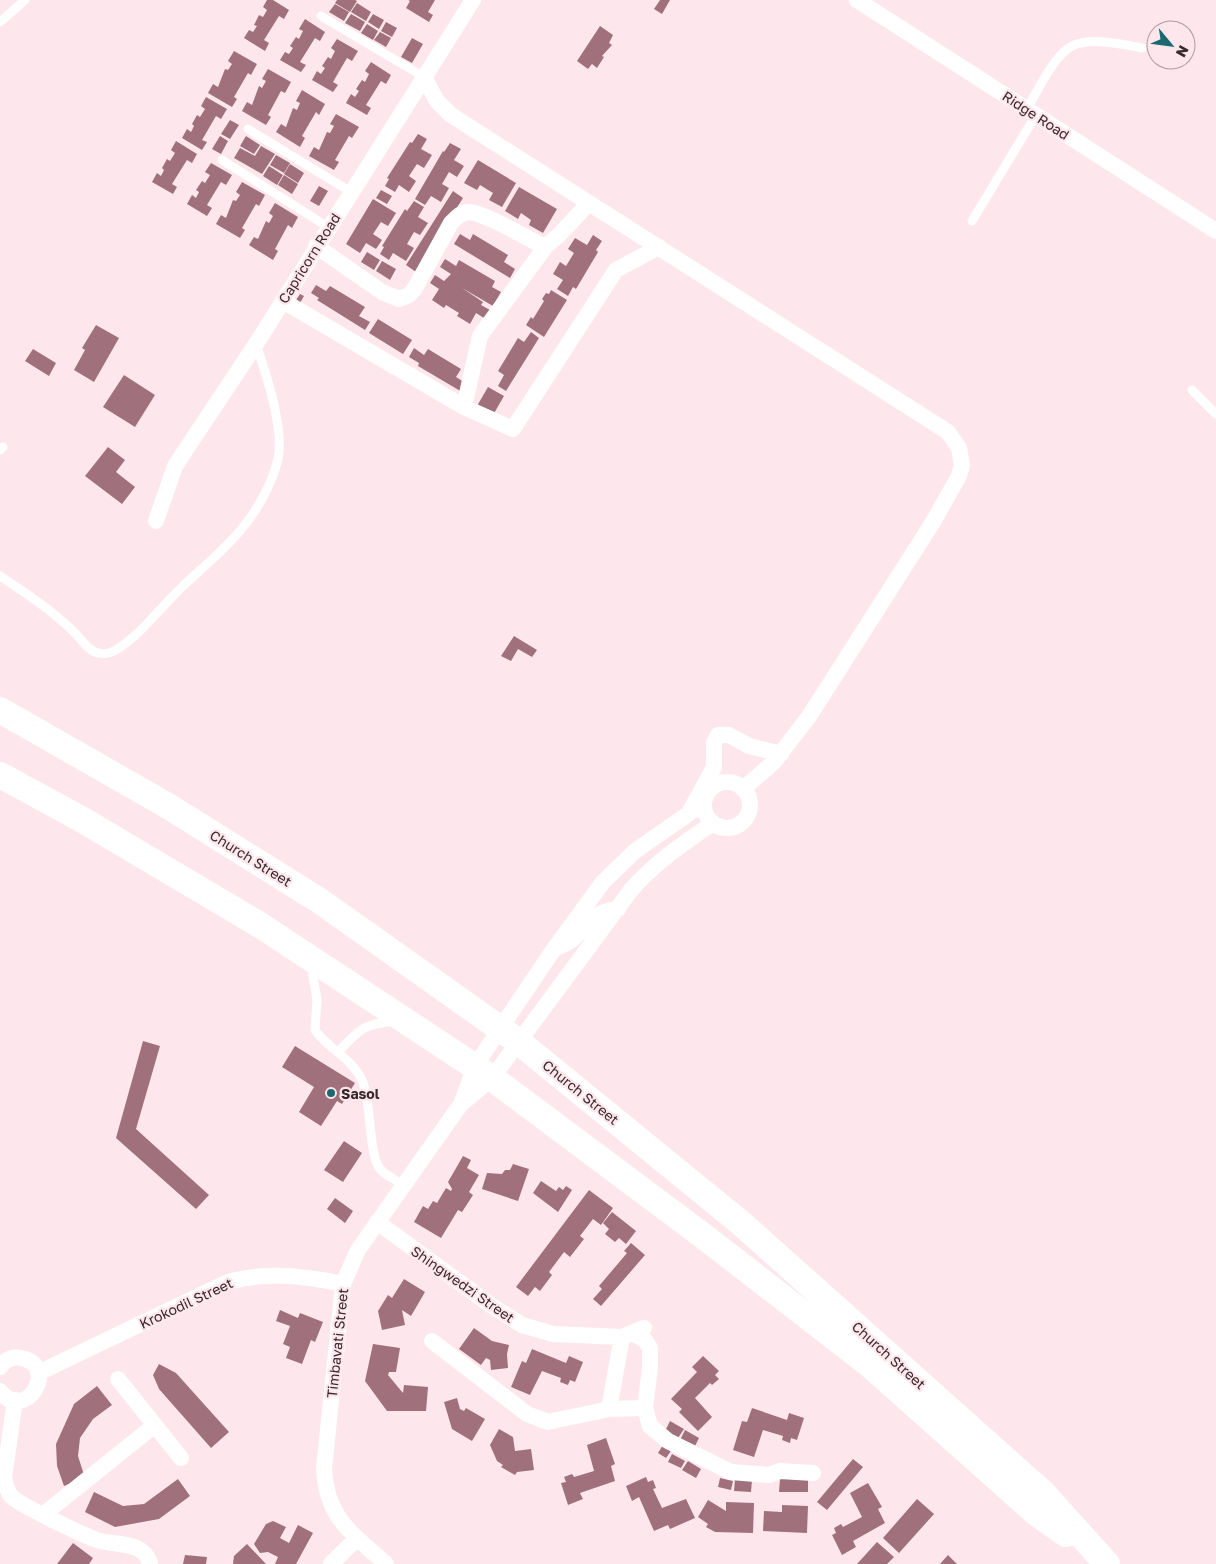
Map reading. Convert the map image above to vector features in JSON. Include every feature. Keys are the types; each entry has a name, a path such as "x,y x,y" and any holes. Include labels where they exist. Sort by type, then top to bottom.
{"main road":[{"name":"Church Street","path":"0,710 168,806 320,901 510,1036 742,1224 1043,1493 1103,1560"},
{"name":"Church Street","path":"0,775 98,829 260,925 483,1072 702,1235 870,1365 1036,1513 1103,1560"}],"street":[{"name":"Capricorn Road","path":"156,521 175,466 256,344 316,246 473,0"},
{"name":"Ridge Road","path":"857,0 1216,231"},
{"path":"424,77 437,101 451,115 948,432 955,439 961,456 959,476 933,522 810,715 780,754 743,789"},
{"path":"464,407 480,336 546,246 559,236 589,203"},
{"path":"316,246 382,292 400,299 409,295 451,223 465,212 478,214 546,246"},
{"path":"283,300 464,407 513,429 616,270 658,247"},
{"path":"697,807 714,767 714,743 718,735 729,736 749,746 780,754"},
{"path":"510,1036 554,948 581,910 618,867 697,807 716,785 730,783 743,789 750,803 746,818 734,827 727,828 712,823 704,811 697,807"},
{"path":"510,1036 618,909 645,874 712,823"},
{"path":"554,948 576,937 600,912 618,909"},
{"name":"Timbavati Street","path":"483,1072 510,1036"},
{"name":"Timbavati Street","path":"386,1564 357,1538 335,1514 329,1502 324,1469 343,1284 358,1250 510,1036"},
{"name":"Shingwedzi Street","path":"377,1222 492,1306 522,1324 553,1334 633,1333"},
{"name":"Krokodil Street","path":"38,1373 228,1282 252,1275 273,1274 343,1284"},
{"path":"609,1408 633,1333 645,1340 650,1348 646,1408 650,1426 668,1441 724,1470 769,1475 780,1471 813,1472"},
{"path":"432,1341 527,1414 548,1422 609,1408 646,1408"},
{"path":"0,1367 10,1359 24,1358 35,1367 38,1373 37,1387 34,1393 22,1400 8,1399 0,1392"},
{"path":"118,1380 181,1458"},
{"path":"14,1400 3,1489 11,1497 100,1541 138,1548 146,1555 150,1564"},
{"path":"44,1514 155,1424"},
{"path":"332,1564 357,1538"}],"lane":[{"path":"0,22 25,0"},
{"path":"320,16 424,77"},
{"path":"972,221 1062,54 1073,46 1089,43 1142,48"},
{"path":"248,130 351,192"},
{"path":"222,160 328,227"},
{"path":"0,576 51,610 86,646 98,653 108,653 118,649 130,640 181,587 225,548 244,526 268,488 278,461 279,442 275,410 256,344"},
{"path":"1192,390 1216,414"},
{"path":"310,957 317,1000 315,1030 322,1039 355,1069 362,1081 372,1125 372,1151 377,1165 381,1170 403,1185"},
{"path":"338,1052 365,1026 372,1023 402,1020"}],"building":[{"path":"267,0 273,0 289,10 284,19 279,16 264,40 269,43 265,51 244,38 249,30 253,32 257,26 254,25 259,15 263,17 267,10 263,7"},
{"path":"337,0 357,1 350,12 335,3"},
{"path":"408,0 435,0 428,12 433,15 429,22 406,8 410,1"},
{"path":"660,0 670,0 662,14 654,9"},
{"path":"357,3 371,12 366,21 351,12"},
{"path":"335,4 349,12 344,21 329,12"},
{"path":"351,14 365,22 360,31 345,23"},
{"path":"373,14 384,20 379,29 368,22"},
{"path":"305,19 325,32 320,41 315,38 300,62 306,65 301,72 280,60 285,52 289,54 293,48 290,46 296,37 299,39 303,31 299,29"},
{"path":"386,22 397,28 392,37 381,31"},
{"path":"367,24 378,31 373,40 361,33"},
{"path":"600,26 613,35 609,43 612,45 602,56 604,57 597,68 592,64 588,69 577,61"},
{"path":"380,32 391,38 386,47 374,40"},
{"path":"412,38 423,44 412,63 401,57"},
{"path":"337,39 358,51 352,61 347,58 333,82 338,85 333,92 312,80 317,71 321,74 325,68 322,66 328,57 331,59 335,51 331,48"},
{"path":"234,51 257,64 251,75 248,73 234,97 237,99 232,107 208,93 213,84 218,87 225,69 228,70 232,64 228,61"},
{"path":"371,62 391,75 386,84 381,81 366,105 371,108 367,115 346,103 351,94 355,97 359,91 356,89 362,80 365,82 369,74 365,71"},
{"path":"268,69 291,82 285,93 281,91 268,115 271,117 266,125 242,111 247,102 252,105 259,86 262,88 266,81 262,79"},
{"path":"302,90 325,104 319,115 316,112 302,136 305,138 300,147 276,132 281,124 286,127 293,108 297,110 300,103 296,101"},
{"path":"206,97 227,109 221,119 216,116 202,140 207,142 202,150 182,138 187,129 191,132 194,126 192,124 197,115 200,117 205,109 201,106"},
{"path":"336,114 359,127 352,138 349,136 335,160 339,162 334,170 309,156 314,147 319,150 327,132 330,133 334,126 330,124"},
{"path":"230,120 239,125 230,139 221,134"},
{"path":"418,134 427,139 421,149 432,155 424,168 417,164 409,176 416,181 409,192 399,185 395,192 385,186 389,179 387,178 410,142 412,143"},
{"path":"220,136 228,141 221,154 212,149"},
{"path":"246,136 260,145 254,154 240,146"},
{"path":"176,141 197,154 192,163 187,160 172,184 177,187 173,194 152,182 157,173 161,176 164,170 162,168 167,159 170,161 175,153 171,150"},
{"path":"450,143 461,149 454,160 464,166 457,177 449,172 442,184 449,188 441,202 431,196 425,205 415,199 443,151"},
{"path":"261,146 275,154 262,174 234,158 240,148 255,156"},
{"path":"276,155 290,163 284,173 270,165"},
{"path":"478,160 516,183 502,207 489,200 493,193 480,185 477,190 464,183"},
{"path":"211,163 232,175 226,185 221,182 207,205 212,208 207,216 187,204 192,195 196,198 199,192 196,190 202,181 205,183 210,175 205,172"},
{"path":"290,164 304,173 298,183 284,174"},
{"path":"269,166 283,175 277,185 263,176"},
{"path":"284,175 298,184 292,194 278,185"},
{"path":"242,182 265,195 259,206 256,204 242,228 245,230 240,238 216,224 221,215 226,218 233,200 236,201 240,195 236,192"},
{"path":"319,186 328,191 319,206 310,201"},
{"path":"519,187 557,209 543,233 529,225 531,220 521,213 518,219 505,211"},
{"path":"381,190 392,196 387,204 376,198"},
{"path":"453,191 463,198 416,272 406,265"},
{"path":"373,199 396,213 388,226 381,222 373,234 382,240 376,249 366,243 360,253 346,244"},
{"path":"414,201 424,207 418,217 428,223 420,235 414,232 407,244 414,248 406,261 393,253 389,260 380,254 384,247 382,246 405,209 407,211"},
{"path":"275,203 298,217 292,228 288,225 275,249 278,251 273,260 249,245 254,237 258,239 266,221 269,223 273,216 269,213"},
{"path":"460,234 470,240 473,234 508,255 504,262 515,269 510,278 454,244"},
{"path":"593,235 602,241 596,250 598,252 576,289 573,287 568,296 557,289 563,280 553,274 560,262 566,266 574,253 568,249 575,238 587,245"},
{"path":"367,252 380,260 374,270 361,262"},
{"path":"445,259 456,266 459,260 495,281 492,287 501,292 493,306 462,288 483,302 481,305 490,310 484,318 476,313 470,324 457,316 459,313 446,305 444,308 432,300 439,289 430,283 435,275 444,281 451,274 440,267"},
{"path":"382,261 396,269 390,280 376,271"},
{"path":"316,285 326,291 330,286 365,307 359,316 370,322 365,330 317,300 319,298 311,293"},
{"path":"551,290 567,300 544,337 526,325 531,317 533,319 544,301 542,299 546,293 549,294"},
{"path":"300,294 304,296 300,303 296,300"},
{"path":"378,319 412,340 403,354 369,333"},
{"path":"96,325 119,338 94,382 74,370 85,350 82,348"},
{"path":"531,332 539,338 506,391 498,386 504,375 498,371 518,338 524,342"},
{"path":"414,348 424,355 428,349 461,369 456,377 467,384 462,392 418,366 419,363 409,357"},
{"path":"33,349 56,363 49,376 25,361"},
{"path":"124,375 155,395 135,427 103,407"},
{"path":"488,387 504,396 493,415 477,406"},
{"path":"108,447 125,460 116,472 135,487 122,504 85,476"},
{"path":"514,636 537,650 532,657 518,649 511,661 501,656"},
{"path":"143,1041 160,1046 136,1129 209,1195 196,1209 116,1138"},
{"path":"295,1046 355,1083 342,1104 337,1101 321,1126 299,1112 314,1087 282,1067"},
{"path":"344,1141 362,1153 343,1182 324,1170"},
{"path":"463,1156 471,1160 467,1168 479,1175 469,1192 473,1195 462,1212 458,1210 441,1238 414,1222 423,1206 428,1209 433,1201 437,1203 446,1188 451,1191 452,1189 448,1182"},
{"path":"513,1164 529,1169 518,1201 482,1189 487,1173 502,1174 505,1170 510,1170"},
{"path":"541,1181 556,1191 559,1187 563,1190 566,1186 572,1190 558,1212 533,1193"},
{"path":"589,1190 613,1208 601,1225 593,1219 580,1236 584,1239 570,1257 564,1252 549,1272 552,1275 540,1291 535,1287 528,1296 516,1287"},
{"path":"335,1198 353,1211 345,1223 327,1209"},
{"path":"612,1212 636,1231 626,1244 619,1238 615,1242 605,1234 609,1229 603,1223"},
{"path":"631,1243 645,1255 601,1306 593,1299 602,1289 599,1286 627,1253 624,1251"},
{"path":"404,1279 425,1292 411,1316 402,1310 405,1325 382,1330 378,1311 388,1295 392,1298"},
{"path":"280,1310 298,1318 300,1313 323,1322 315,1342 311,1340 302,1364 286,1358 290,1347 283,1344 290,1326 276,1321"},
{"path":"474,1328 492,1341 509,1345 507,1354 508,1368 491,1370 490,1360 486,1358 481,1365 459,1349"},
{"path":"373,1344 400,1348 396,1372 389,1372 388,1375 403,1393 404,1385 428,1387 426,1411 387,1411 365,1381"},
{"path":"532,1349 566,1363 569,1356 583,1362 575,1382 570,1380 568,1385 560,1382 561,1378 542,1371 530,1395 511,1387 522,1361 526,1363"},
{"path":"703,1356 719,1371 715,1375 719,1379 712,1385 710,1383 695,1398 712,1417 698,1431 679,1412 682,1409 671,1399 697,1372 692,1367"},
{"path":"159,1364 176,1373 229,1432 211,1448 159,1389 153,1375"},
{"path":"97,1386 112,1405 93,1419 80,1438 78,1456 85,1478 64,1486 57,1466 56,1444 74,1404"},
{"path":"457,1398 460,1409 464,1411 466,1408 485,1419 472,1441 452,1429 444,1402"},
{"path":"752,1408 787,1420 789,1413 804,1418 797,1440 791,1438 790,1443 782,1440 783,1436 763,1430 754,1457 733,1450 742,1421 747,1422"},
{"path":"670,1421 684,1429 678,1438 665,1431"},
{"path":"499,1429 513,1437 515,1451 531,1449 534,1470 517,1472 515,1475 501,1467 503,1465 497,1461 490,1445"},
{"path":"685,1430 699,1438 694,1448 680,1440"},
{"path":"606,1438 615,1464 611,1466 615,1481 580,1493 583,1499 568,1505 561,1483 566,1482 564,1477 572,1474 574,1477 594,1471 587,1445"},
{"path":"663,1445 671,1451 666,1458 658,1453"},
{"path":"672,1454 685,1461 681,1468 668,1462"},
{"path":"853,1459 863,1467 827,1510 817,1502"},
{"path":"688,1461 701,1469 696,1478 682,1470"},
{"path":"646,1477 648,1482 653,1480 656,1488 653,1489 662,1508 686,1499 695,1518 670,1529 668,1525 654,1531 639,1497 632,1501 626,1486"},
{"path":"720,1478 733,1481 731,1490 718,1487"},
{"path":"178,1479 190,1496 159,1519 115,1527 85,1512 94,1492 123,1506 144,1504"},
{"path":"735,1479 752,1480 751,1492 734,1491"},
{"path":"780,1479 808,1479 808,1492 779,1492"},
{"path":"868,1483 882,1507 878,1509 885,1523 853,1541 856,1547 842,1555 832,1535 836,1533 834,1528 841,1524 843,1527 862,1517 850,1493"},
{"path":"917,1499 934,1514 899,1553 883,1538"},
{"path":"708,1500 726,1511 726,1502 754,1503 753,1533 715,1532 706,1527 708,1524 698,1517"},
{"path":"782,1505 808,1506 807,1533 763,1531 764,1511 782,1512"},
{"path":"273,1521 286,1527 280,1538 289,1543 298,1525 313,1533 296,1564 275,1564 278,1557 268,1552 260,1553 254,1544 266,1524"},
{"path":"877,1542 894,1557 887,1564 857,1564"},
{"path":"73,1543 93,1558 89,1564 57,1564"},
{"path":"247,1544 266,1564 233,1564 234,1556"},
{"path":"185,1555 207,1557 206,1564 183,1564"},
{"path":"948,1555 957,1564 940,1564"}],"place":[{"name":"Sasol","path":"331,1093"}]}
